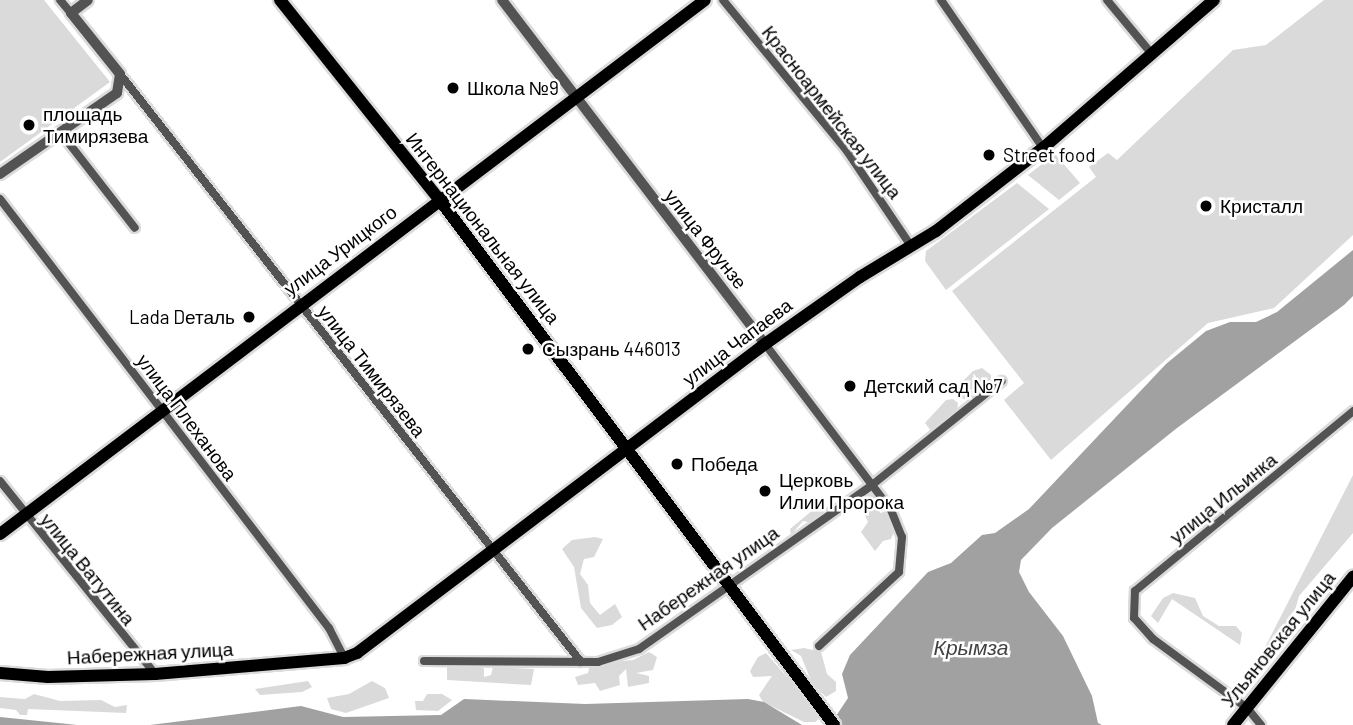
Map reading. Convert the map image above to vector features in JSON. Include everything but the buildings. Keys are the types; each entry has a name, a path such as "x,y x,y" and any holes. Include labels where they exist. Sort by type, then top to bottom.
{"main road":[{"name":"Интернациональная улица","path":"280,0 439,199 831,721"},
{"name":"улица Урицкого","path":"0,534 298,305 705,0"},
{"name":"улица Чапаева","path":"344,658 381,638 765,344 860,276 911,247 1043,148 1214,0"},
{"name":"Ульяновская улица","path":"1233,725 1353,577"},
{"name":"Набережная улица","path":"0,673 155,674 344,658"}],"street":[{"name":"улица Тимирязева","path":"60,0 581,662"},
{"path":"71,13 88,0"},
{"name":"улица Фрунзе","path":"502,0 891,510 902,537 899,572 819,646"},
{"name":"Красноармейская улица","path":"723,0 847,151 911,247"},
{"path":"941,0 1043,148"},
{"path":"1107,0 1151,54"},
{"path":"0,174 114,97 120,74"},
{"path":"61,133 135,228"},
{"name":"улица Плеханова","path":"0,199 329,628 344,658"},
{"name":"Набережная улица","path":"425,661 581,662 639,649 872,485 1002,381"},
{"name":"улица Ильинка","path":"1247,708 1163,649 1134,618 1135,591 1353,411"},
{"name":"улица Ватутина","path":"0,481 25,516 155,674"},
{"path":"1247,708 1261,725"}],"shaded area":[{"name":"площадь Тимирязева","path":"0,0 44,0 110,82 0,162"},
{"name":"Кристалл","path":"1324,0 1353,0 1353,235 1274,308 1208,323 1051,460 1004,400 1024,383 952,291 1096,177 1089,167 1108,153 1117,160 1233,50 1266,45"},
{"path":"1055,154 1080,183 1059,200 1028,175"},
{"path":"1017,183 1049,209 946,290 925,261 926,251"},
{"path":"982,368 991,375 990,387 975,398 962,399 959,385 973,371"},
{"path":"953,399 958,403 957,411 931,431 925,423 946,400"},
{"path":"1353,475 1353,533 1299,596 1290,628 1266,656 1260,657"},
{"path":"873,491 880,513 888,511 895,529 891,539 883,541 875,551 861,532 868,522 860,503"},
{"path":"834,502 837,506 812,523 803,521 791,535 790,529 820,504 826,508"},
{"path":"595,537 603,539 594,557 584,559 580,574 588,585 590,603 600,615 615,604 622,617 612,625 597,628 581,608 574,567 562,549 572,540"},
{"path":"1173,593 1195,598 1203,616 1219,626 1236,626 1242,633 1240,645 1172,599 1158,623 1151,616 1163,598"},
{"path":"804,648 821,652 827,674 836,682 836,691 826,697 812,683 801,656 791,650"},
{"path":"649,652 657,657 653,670 636,673 649,676 649,683 628,687 626,669 619,676 620,685 600,691 595,683 578,685 575,677 588,673 590,664 633,660"},
{"path":"766,653 814,708 819,719 815,722 804,722 763,702 759,695 772,676 753,677 750,671 758,657"},
{"path":"478,664 484,669 484,677 491,675 493,667 534,669 531,685 447,680 447,667"},
{"path":"308,681 312,687 302,692 260,695 255,689"},
{"path":"372,681 385,688 389,698 346,713 331,709 327,698 349,694"},
{"path":"34,694 60,701 101,700 115,707 127,705 126,713 28,709 27,715 20,715 16,710 0,708 0,697 25,699"},
{"path":"427,694 442,694 452,700 438,711 416,710 415,701 423,701"}],"water":[{"name":"Крымза","path":"1353,250 1353,296 1344,305 1177,428 1052,528 1021,560 1019,572 1029,592 1063,636 1092,696 1098,723 1102,725 822,725 832,722 848,698 842,674 850,655 928,572 951,563 982,535 995,533 1029,509 1166,364 1206,331 1230,322 1256,322 1277,312"},
{"path":"464,699 585,704 748,699 764,702 802,725 150,725 301,706 343,717 441,715"},
{"path":"0,717 68,724 77,725 0,725"}],"place":[{"name":"Школа №9","path":"453,88"},
{"name":"площадь Тимирязева","path":"29,125"},
{"name":"Street food","path":"989,155"},
{"name":"Кристалл","path":"1206,206"},
{"name":"Lada Dеталь","path":"249,317"},
{"name":"Сызрань 446013","path":"528,349"},
{"name":"Детский сад №7","path":"850,386"},
{"name":"Победа","path":"677,464"},
{"name":"Церковь Илии Пророка","path":"765,491"}]}
